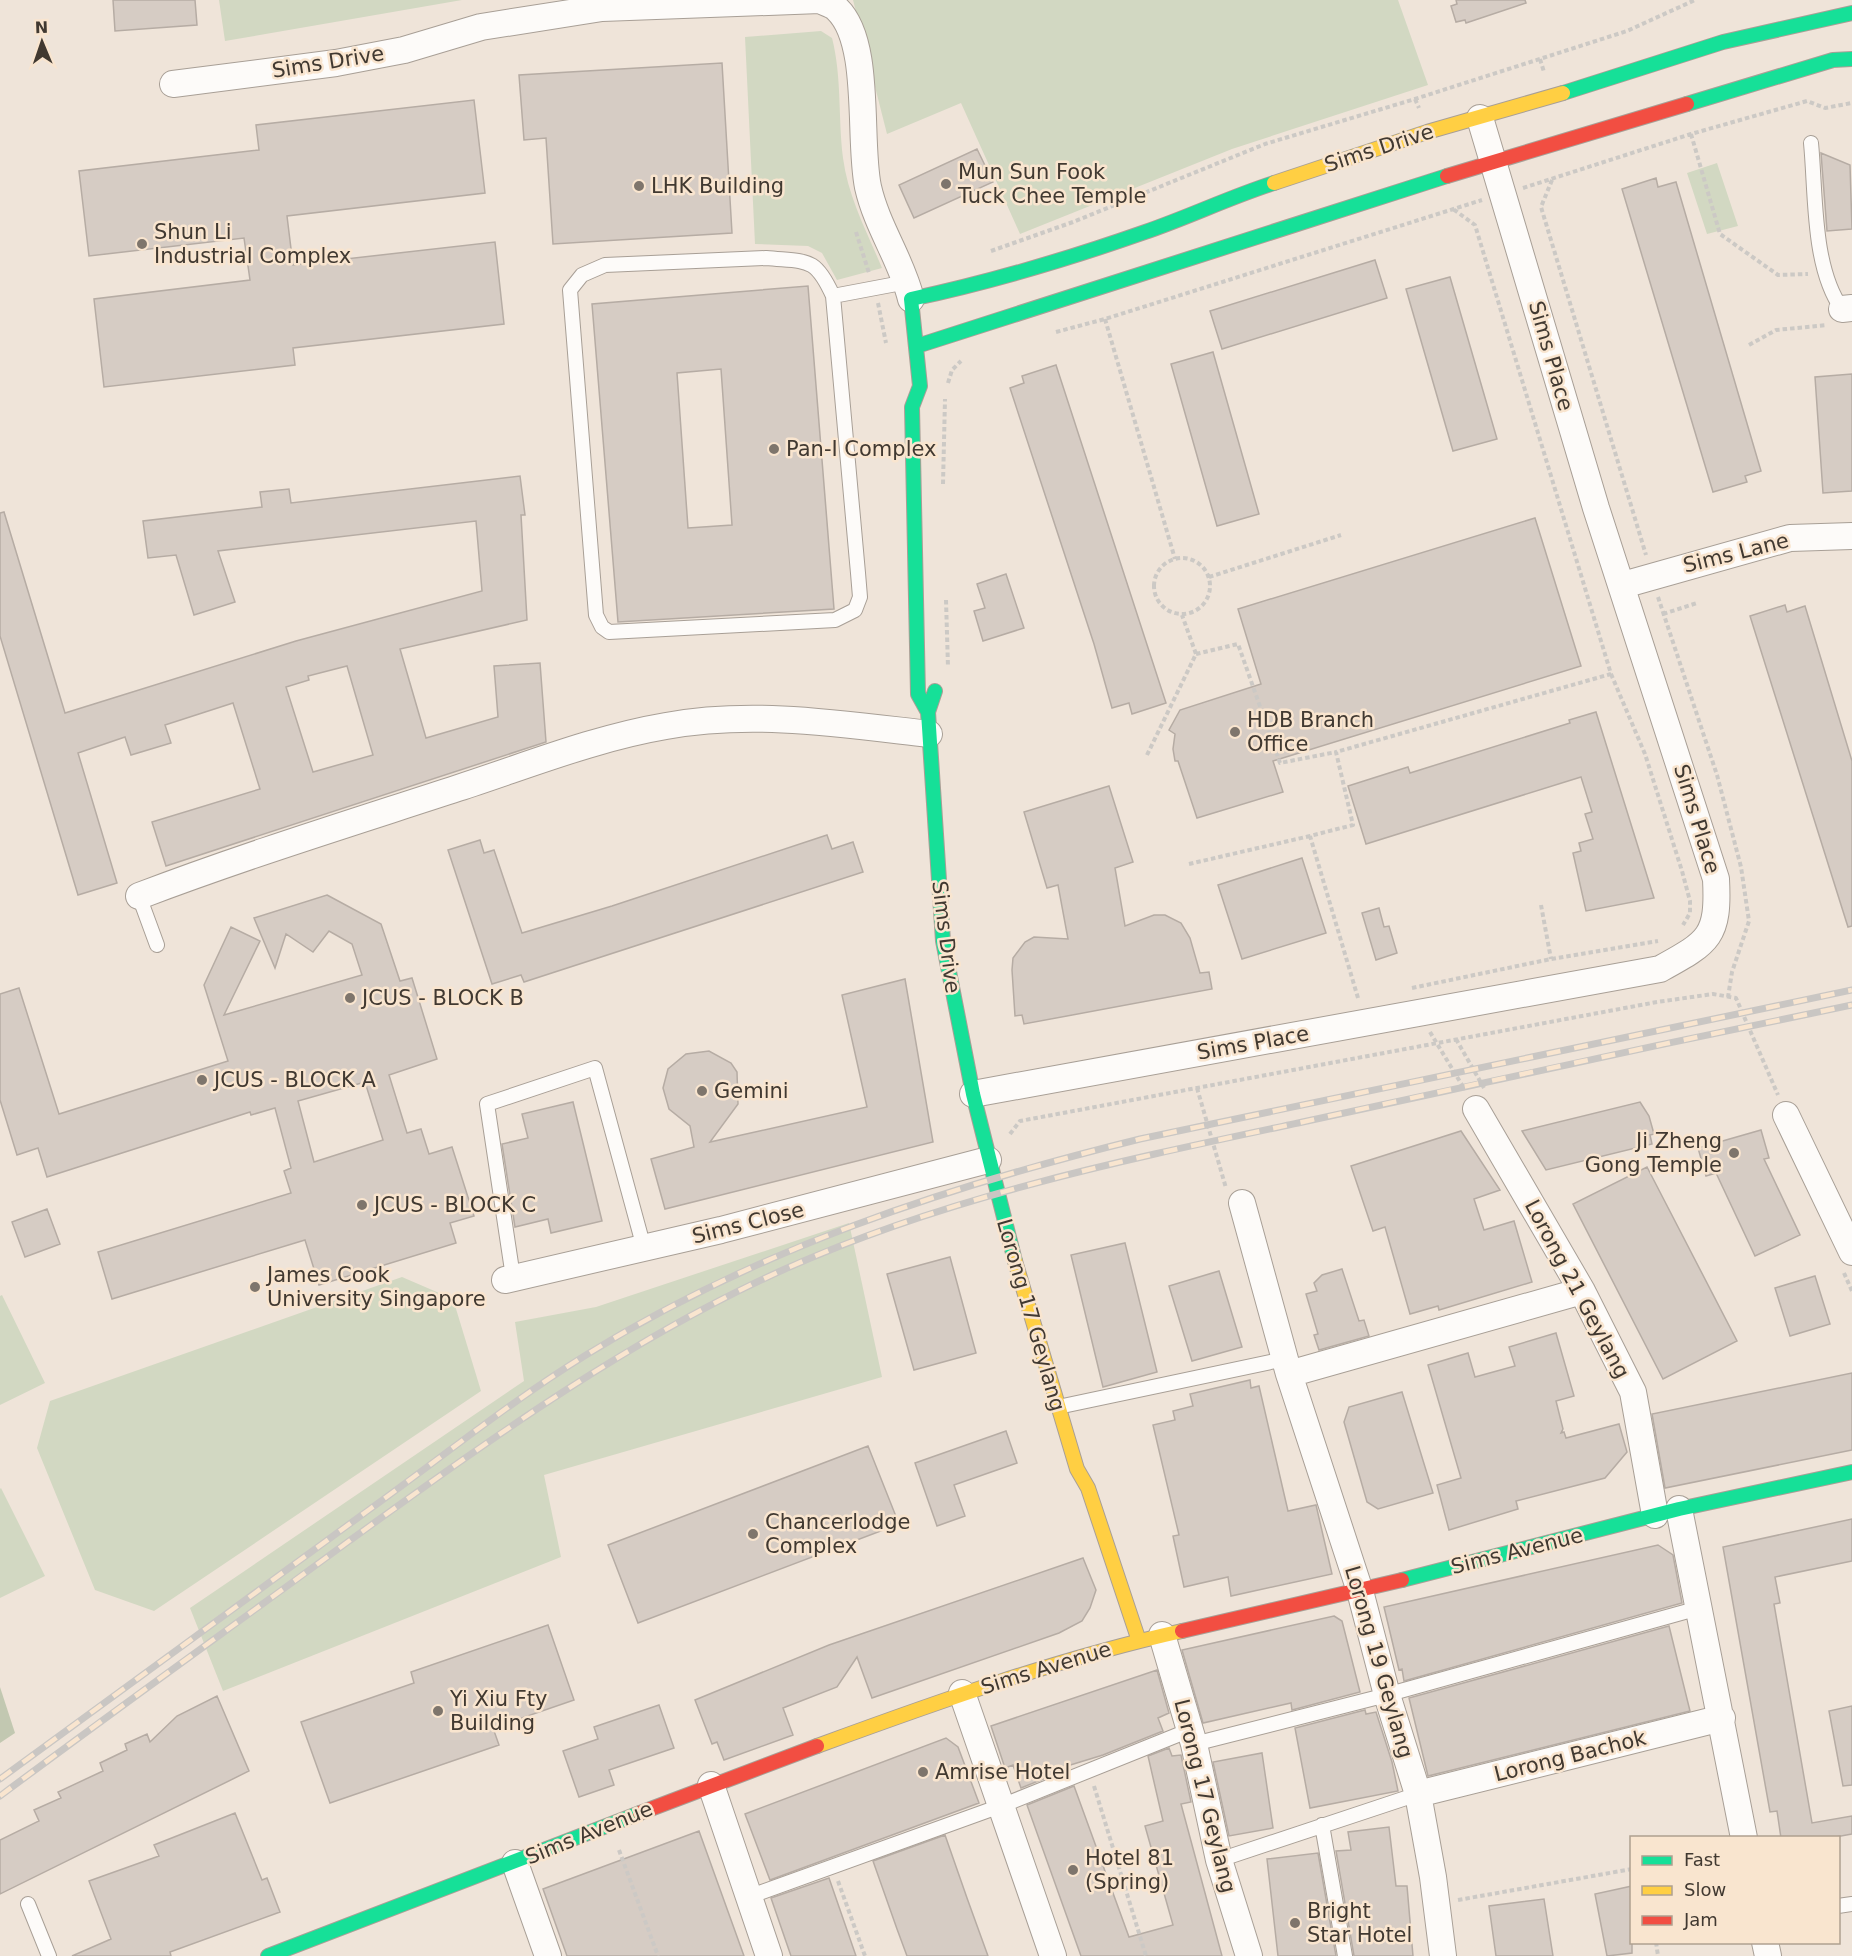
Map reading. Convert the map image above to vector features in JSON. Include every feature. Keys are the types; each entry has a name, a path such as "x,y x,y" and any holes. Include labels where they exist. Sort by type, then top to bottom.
{"street":[{"name":"Sims Drive","path":"173,84 336,63 404,50 481,27 602,8 820,0 837,9 855,40 861,72 863,149 868,188 888,244 909,291 920,386 929,404"},
{"name":"Sims Drive","path":"909,291 986,284 1146,232 1261,187 1427,132 1480,118 1723,42 1852,13"},
{"path":"917,346 1335,210 1833,60 1852,59"},
{"name":"Sims Place","path":"973,1095 1660,969 1702,943 1715,927 1716,879 1623,585 1596,508 1480,118"},
{"name":"Sims Drive","path":"920,386 912,407 918,694 928,723 942,941 988,1160"},
{"name":"Sims Lane","path":"1623,585 1790,538 1852,536"},
{"name":"Sims Drive","path":"928,723 941,672"},
{"path":"139,896 211,869 587,746 667,725 723,720 928,723"},
{"name":"Lorong 21 Geylang","path":"1482,1102 1633,1392 1667,1512 1699,1608 1744,1836"},
{"path":"1786,1115 1852,1252"},
{"name":"Sims Close","path":"509,1278 644,1248 988,1160"},
{"name":"Lorong 17 Geylang","path":"988,1160 1077,1469 1088,1488 1192,1737 1219,1860 1249,1956"},
{"name":"Lorong 19 Geylang","path":"1242,1203 1287,1366 1360,1591 1387,1695 1418,1794 1437,1903 1443,1956"},
{"path":"1287,1366 1582,1291"},
{"name":"Lorong 17 Geylang","path":"1077,1469 1078,1490 1125,1644"},
{"name":"Sims Avenue","path":"268,1956 320,1947 515,1863 711,1785 962,1693 1125,1644 1360,1591 1667,1512 1852,1472"},
{"path":"962,1693 1053,1956"},
{"name":"Lorong Bachok","path":"1418,1794 1722,1718"},
{"path":"711,1785 769,1956"},
{"path":"515,1863 548,1956"}],"lane":[{"path":"1811,143 1821,255 1841,314"},
{"path":"766,258 804,262 821,270 832,296 860,589 860,597 855,610 835,620 609,632 602,627 596,615 570,290 582,275 605,265 766,258"},
{"path":"832,296 875,290 909,291"},
{"path":"139,896 157,945"},
{"path":"509,1278 487,1104 595,1068 644,1248"},
{"path":"1058,1407 1287,1366"},
{"path":"748,1896 1000,1806 1089,1771 1192,1737 1387,1695 1699,1608"},
{"path":"1219,1860 1418,1794"},
{"path":"1322,1825 1345,1956"},
{"path":"28,1905 49,1956"}],"path":[{"path":"988,252 1073,222 1264,144 1416,99 1627,31 1695,0"},
{"path":"1503,194 1691,134 1807,101 1825,108 1852,103"},
{"path":"1691,134 1720,234 1779,276 1809,274 1829,283"},
{"path":"1552,180 1541,207 1663,614 1717,775 1742,867 1749,921 1732,972 1728,997"},
{"path":"1050,333 1105,319 1454,209 1475,225 1611,674 1645,754 1687,891 1690,913 1682,927"},
{"path":"853,222 875,290"},
{"path":"1749,345 1776,330 1841,314"},
{"path":"1105,319 1175,560"},
{"path":"943,489 945,389 952,370 964,358"},
{"path":"1209,577 1341,535"},
{"path":"1175,560 1191,560 1199,564 1209,577 1210,586 1205,603 1199,609 1182,615 1165,609 1155,595 1155,577 1166,563 1175,560"},
{"path":"941,672 945,592"},
{"path":"1663,614 1697,603"},
{"path":"1147,755 1196,654 1182,615"},
{"path":"1196,654 1238,644 1280,763 1336,752 1611,674"},
{"path":"1189,864 1353,825 1336,752"},
{"path":"1310,836 1358,998"},
{"path":"1541,905 1551,959"},
{"path":"1409,988 1551,959 1665,940"},
{"path":"988,1160 1005,1155 1007,1139 1020,1121 1697,995 1736,998 1786,1115"},
{"path":"1347,1000 1367,997"},
{"path":"1419,1013 1437,1043 1482,1102"},
{"path":"1456,1039 1482,1102"},
{"path":"1197,1088 1232,1207 1242,1203"},
{"path":"1089,1771 1146,1956"},
{"path":"619,1850 658,1956"},
{"path":"833,1866 865,1956"},
{"path":"1437,1903 1630,1869"}],"green space":[{"path":"219,0 462,0 225,41"},
{"path":"853,0 1398,0 1428,85 1232,149 1020,234 961,103 887,134"},
{"path":"821,31 832,38 835,53 845,172 859,214 882,268 837,280 822,253 808,246 755,244 745,37"},
{"path":"1717,163 1738,226 1707,234 1687,173"},
{"path":"849,1223 882,1377 544,1475 561,1557 223,1691 190,1608 524,1381 515,1322 596,1307"},
{"path":"402,1277 453,1299 481,1391 154,1611 95,1590 37,1448 50,1401"},
{"path":"2,1295 45,1383 0,1405 0,1296"},
{"path":"0,1489 45,1576 0,1598"},
{"path":"0,1687 15,1733 0,1743"}],"building":[{"path":"113,0 195,0 197,25 115,31"},
{"path":"1456,0 1525,0 1526,3 1466,23 1465,20 1456,22 1451,6 1457,4"},
{"name":"LHK Building","path":"722,63 732,233 553,244 546,138 524,140 519,75"},
{"name":"Shun Li Industrial Complex","path":"474,100 485,193 287,216 293,265 495,242 504,324 293,348 295,365 104,387 94,299 250,280 244,238 89,256 79,171 259,150 256,125"},
{"name":"Mun Sun Fook Tuck Chee Temple","path":"977,149 993,182 914,218 899,185"},
{"path":"1821,153 1850,165 1852,229 1827,231"},
{"path":"1656,178 1658,187 1676,182 1761,471 1745,476 1747,482 1713,492 1622,189"},
{"path":"1375,260 1387,298 1222,349 1210,311"},
{"path":"1450,277 1497,439 1453,451 1406,289"},
{"name":"Pan-I Complex","path":"808,286 834,609 618,622 592,304","holes":["721,369 732,525 688,528 677,373"]},
{"path":"1213,352 1259,514 1217,526 1171,364"},
{"path":"1056,365 1166,703 1132,714 1129,703 1112,708 1094,644 1010,388 1024,383 1022,376"},
{"path":"1852,374 1852,491 1823,493 1815,377"},
{"path":"520,476 525,515 521,515 527,620 400,649 426,738 498,717 494,666 540,663 546,742 166,866 152,822 260,789 233,703 165,725 171,743 131,755 125,737 78,753 117,883 78,895 0,636 0,513 4,512 65,713 296,641 482,591 476,521 218,551 235,602 194,615 176,555 148,558 143,521 262,507 260,492 289,489 291,503","holes":["347,666 373,755 313,772 286,687 309,680 308,676"]},
{"path":"1535,518 1581,666 1273,761 1283,792 1197,818 1178,761 1175,761 1173,749 1175,734 1169,730 1180,710 1261,684 1238,609"},
{"path":"1006,574 1024,628 983,641 974,611 985,608 977,584"},
{"path":"1785,605 1787,612 1805,606 1852,761 1852,926 1848,927 1750,616"},
{"path":"1596,712 1654,898 1586,911 1573,853 1581,851 1579,843 1593,839 1585,814 1592,812 1581,777 1366,844 1348,786 1408,767 1410,773 1570,723 1569,720"},
{"path":"1109,786 1133,862 1115,868 1125,926 1154,915 1165,915 1181,923 1190,938 1200,973 1209,972 1212,989 1024,1024 1022,1015 1015,1016 1013,958 1025,942 1034,937 1068,939 1058,885 1047,888 1024,812"},
{"path":"827,835 832,849 853,842 863,872 524,982 521,975 492,984 448,850 480,840 484,853 494,850 522,933 612,906"},
{"path":"1302,858 1326,933 1242,959 1218,885"},
{"path":"327,895 381,924 400,981 412,978 437,1059 389,1075 407,1133 421,1129 429,1154 452,1147 474,1216 450,1223 456,1243 319,1285 305,1240 112,1299 98,1252 291,1193 284,1171 291,1168 275,1108 251,1115 250,1112 47,1177 38,1148 17,1155 0,1100 0,994 19,988 59,1114 228,1061 204,985 231,927 260,941 224,1015 362,975 352,944 329,931 313,952 286,934 275,968 254,918","holes":["365,1082 383,1140 314,1162 298,1101"]},
{"path":"1379,908 1384,927 1389,926 1397,953 1376,960 1362,913"},
{"name":"Gemini","path":"905,979 933,1142 665,1209 651,1159 694,1147 690,1126 669,1109 663,1088 668,1069 686,1054 709,1051 731,1063 737,1072 738,1104 710,1142 867,1107 842,995"},
{"path":"573,1102 602,1221 551,1233 548,1219 515,1227 502,1144 528,1138 522,1114"},
{"path":"1640,1102 1649,1116 1654,1134 1650,1135 1652,1144 1546,1170 1522,1131"},
{"path":"1761,1130 1769,1158 1764,1159 1800,1235 1755,1256 1716,1173 1706,1176 1698,1148"},
{"path":"1461,1131 1500,1190 1474,1199 1484,1230 1514,1221 1532,1282 1439,1310 1438,1306 1410,1314 1385,1227 1373,1231 1351,1166"},
{"path":"1647,1167 1737,1341 1663,1379 1573,1204"},
{"path":"47,1209 60,1244 25,1257 12,1222"},
{"path":"1125,1243 1157,1372 1103,1387 1071,1255"},
{"path":"950,1257 976,1353 914,1370 887,1274"},
{"path":"1342,1269 1359,1321 1364,1320 1369,1336 1319,1350 1314,1335 1318,1334 1306,1294 1317,1291 1314,1283 1322,1275"},
{"path":"1219,1271 1242,1347 1192,1361 1169,1286"},
{"path":"1815,1276 1830,1324 1790,1336 1775,1288"},
{"path":"1556,1333 1574,1396 1556,1401 1563,1429 1561,1433 1564,1432 1566,1438 1619,1424 1627,1452 1605,1478 1516,1501 1518,1509 1449,1530 1437,1485 1461,1478 1428,1365 1468,1353 1475,1377 1515,1366 1509,1347"},
{"path":"1852,1373 1852,1450 1665,1488 1652,1414"},
{"path":"1250,1380 1251,1388 1259,1386 1288,1511 1316,1505 1332,1574 1231,1596 1228,1577 1184,1587 1173,1536 1179,1535 1153,1425 1175,1420 1173,1411 1193,1406 1190,1394"},
{"path":"1402,1392 1433,1493 1378,1509 1367,1502 1344,1422 1349,1407"},
{"path":"1006,1431 1017,1463 954,1485 965,1516 937,1526 915,1463"},
{"name":"Chancerlodge Complex","path":"868,1446 899,1524 638,1623 608,1545"},
{"path":"1852,1519 1852,1561 1775,1577 1780,1603 1774,1604 1812,1823 1852,1816 1852,1834 1840,1836 1781,1836 1777,1811 1770,1812 1723,1547"},
{"path":"1658,1545 1673,1555 1682,1603 1404,1681 1402,1669 1399,1670 1384,1607"},
{"path":"1083,1558 1096,1590 1090,1608 1082,1621 1059,1633 872,1698 857,1657 837,1687 783,1708 793,1735 724,1760 717,1742 712,1744 695,1700 829,1645"},
{"path":"1334,1616 1342,1621 1360,1692 1292,1710 1291,1703 1203,1723 1182,1650"},
{"name":"Yi Xiu Fty Building","path":"548,1625 574,1700 493,1728 499,1745 330,1803 301,1722 414,1683 411,1672"},
{"path":"1669,1626 1690,1711 1428,1776 1409,1698"},
{"path":"1157,1670 1169,1713 1158,1718 1163,1731 1103,1755 1067,1766 1068,1769 1021,1788 1013,1765 1005,1768 991,1726"},
{"path":"217,1696 249,1771 0,1894 0,1840 39,1821 34,1810 61,1798 58,1792 103,1771 100,1763 127,1750 125,1744 147,1734 150,1742 177,1716"},
{"path":"659,1705 674,1748 609,1770 614,1785 579,1797 563,1751 598,1739 594,1727"},
{"path":"1852,1706 1852,1785 1843,1786 1829,1711"},
{"path":"1365,1710 1366,1714 1376,1712 1392,1762 1398,1791 1310,1808 1295,1728"},
{"path":"946,1738 958,1747 979,1803 770,1880 745,1814"},
{"path":"1169,1748 1172,1756 1181,1755 1191,1802 1181,1804 1222,1956 1081,1956 1027,1805 1074,1786 1129,1937 1173,1925 1145,1826 1163,1821 1148,1756"},
{"path":"1262,1753 1273,1828 1229,1836 1213,1762"},
{"path":"235,1813 262,1880 267,1878 280,1912 170,1952 171,1956 72,1956 111,1939 89,1881 159,1856 154,1845"},
{"path":"1389,1827 1396,1886 1407,1886 1413,1956 1354,1956 1336,1851 1351,1850 1348,1832"},
{"path":"699,1831 744,1956 567,1956 543,1889"},
{"path":"945,1835 988,1956 907,1956 897,1929 873,1861"},
{"path":"1318,1853 1336,1956 1278,1956 1267,1859"},
{"path":"829,1878 856,1956 791,1956 771,1898"},
{"path":"1630,1886 1632,1953 1607,1956 1595,1894"},
{"path":"1544,1899 1553,1956 1496,1956 1489,1906"}],"railway":[{"path":"0,1779 397,1490 503,1410 558,1373 651,1317 718,1283 785,1253 924,1200 995,1178 1140,1139 1852,990"},
{"path":"0,1796 349,1541 507,1429 615,1359 670,1327 785,1269 847,1243 974,1200 1102,1166 1852,1005"}],"traffic: fast":[{"path":"1563,93 1723,42 1852,13"},
{"path":"1687,104 1833,60 1852,59"},
{"path":"917,346 1447,176"},
{"path":"928,712 918,694 912,407 920,386 911,299 1000,277 1087,251 1274,183"},
{"path":"935,691 928,712 943,941 973,1094 1015,1261"},
{"path":"1402,1580 1679,1509 1852,1472"},
{"path":"268,1956 640,1813"}],"traffic: slow":[{"path":"1274,183 1427,132 1563,93"},
{"path":"1015,1261 1077,1469 1088,1488 1139,1641"},
{"path":"817,1746 1043,1668 1182,1631"}],"traffic: jam":[{"path":"1447,176 1687,104"},
{"path":"1182,1631 1402,1580"},
{"path":"640,1813 817,1746"}],"place":[{"name":"Mun Sun Fook Tuck Chee Temple","path":"946,184"},
{"name":"LHK Building","path":"639,186"},
{"name":"Shun Li Industrial Complex","path":"142,244"},
{"name":"Pan-I Complex","path":"774,449"},
{"name":"HDB Branch Office","path":"1235,732"},
{"name":"JCUS - BLOCK B","path":"350,998"},
{"name":"JCUS - BLOCK A","path":"202,1080"},
{"name":"Gemini","path":"702,1091"},
{"name":"Ji Zheng Gong Temple","path":"1734,1153"},
{"name":"JCUS - BLOCK C","path":"362,1205"},
{"name":"James Cook University Singapore","path":"255,1287"},
{"name":"Chancerlodge Complex","path":"753,1534"},
{"name":"Yi Xiu Fty Building","path":"438,1711"},
{"name":"Amrise Hotel","path":"923,1772"},
{"name":"Hotel 81 (Spring)","path":"1073,1870"},
{"name":"Bright Star Hotel","path":"1295,1923"}]}
